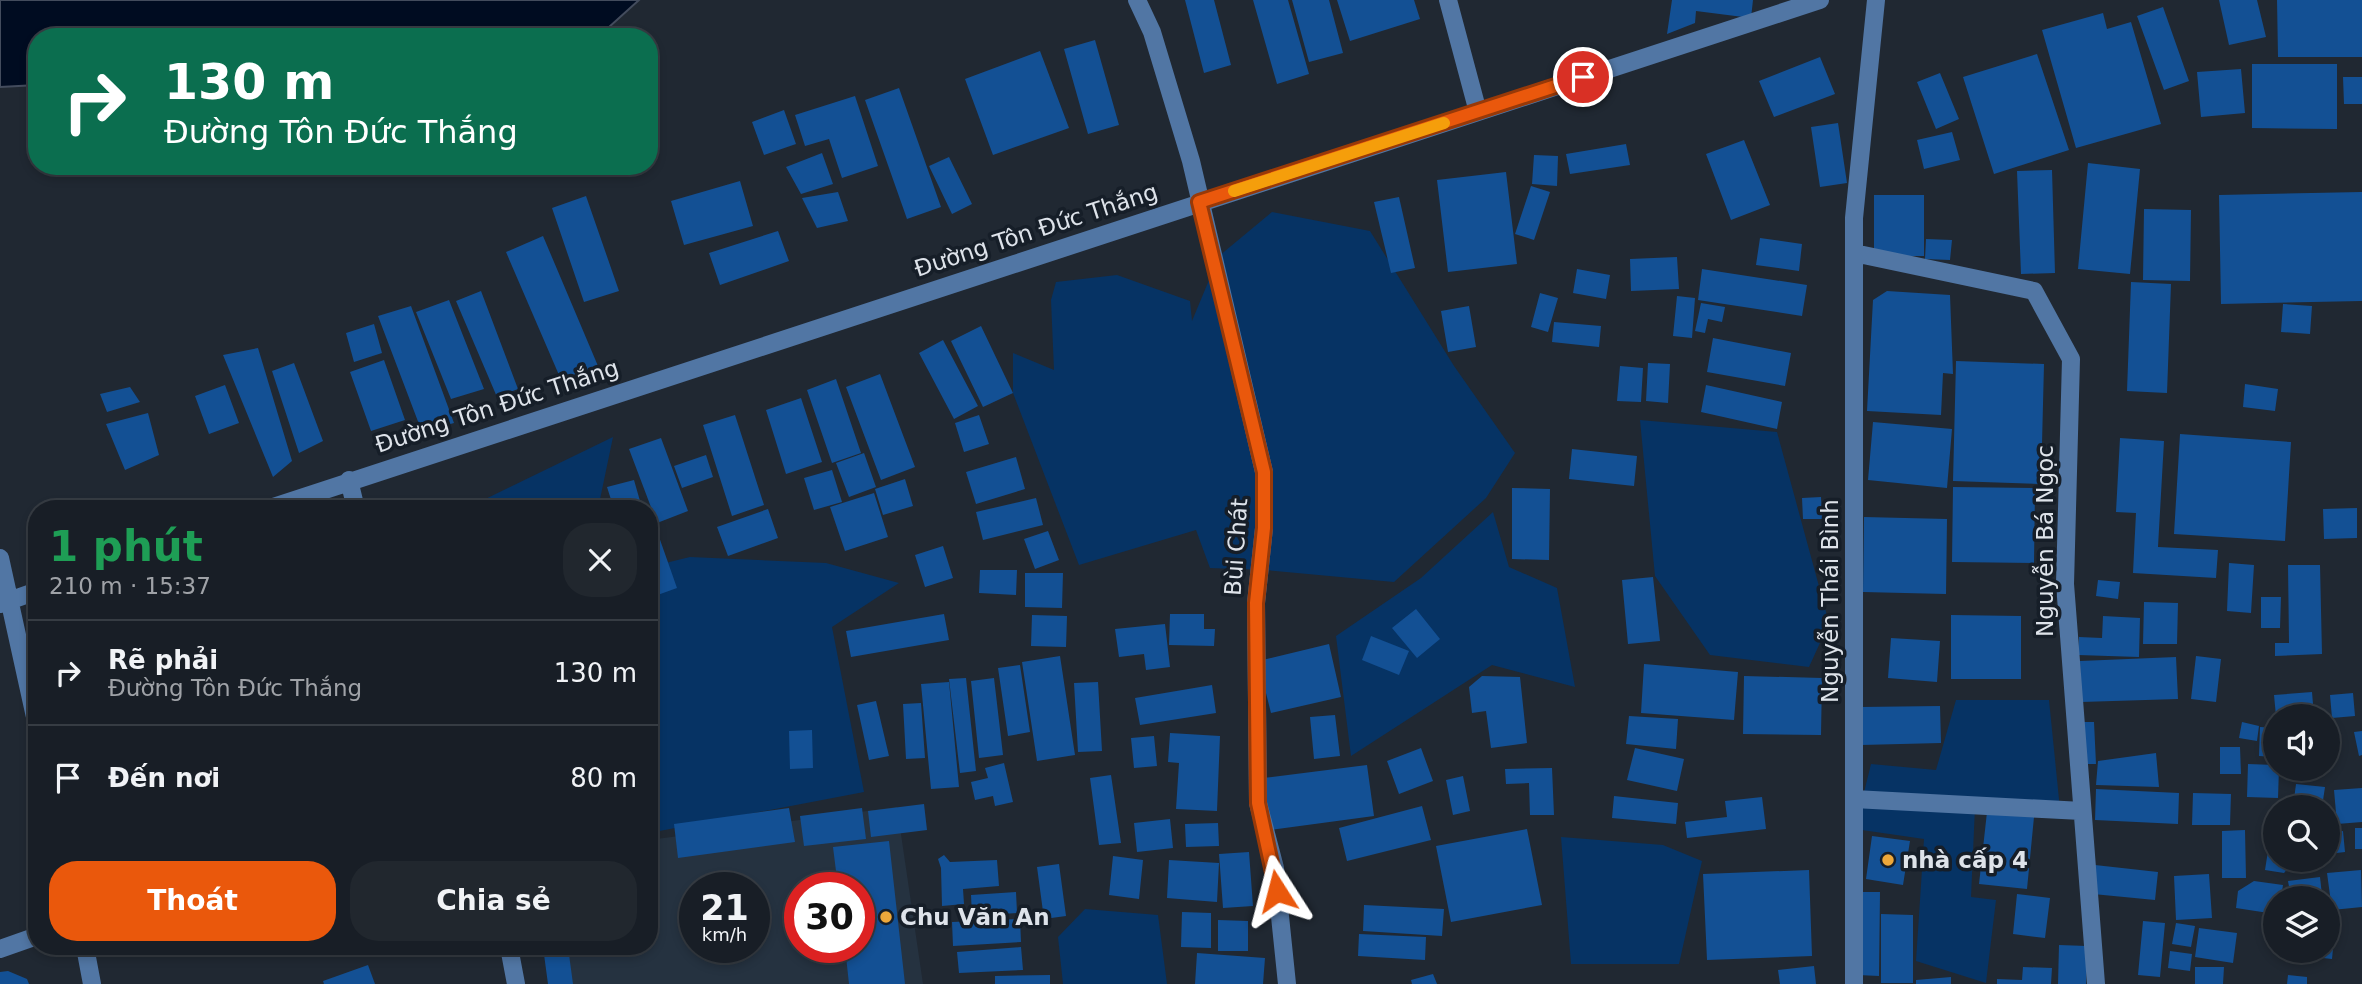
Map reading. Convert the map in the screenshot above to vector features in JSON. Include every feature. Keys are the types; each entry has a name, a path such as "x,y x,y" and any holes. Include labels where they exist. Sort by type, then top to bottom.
{"street":[{"name":"Bùi Chát","path":"1137,0 1152,33 1191,161 1264,472 1264,528 1256,603 1258,803 1275,868 1287,984"},
{"path":"1448,0 1478,111"},
{"name":"Đường Tôn Đức Thắng","path":"292,500 1820,0"},
{"name":"Nguyễn Thái Bình","path":"1854,984 1854,218 1876,0"},
{"name":"Nguyễn Bá Ngọc","path":"1854,254 2034,291 2071,359 2065,583 2096,984"},
{"path":"349,480 354,500"},
{"path":"0,558 4,602 28,692"},
{"path":"4,602 28,594"},
{"path":"1854,799 2082,811"},
{"path":"0,949 28,939"},
{"path":"87,955 92,984"},
{"path":"511,955 516,984"}],"shaded area":[{"path":"0,0 639,0 608,28 28,28 28,85 0,87"},
{"path":"1272,212 1370,231 1454,366 1515,453 1486,498 1394,582 1266,570 1210,568 1196,530 1079,565 1013,393 1013,353 1054,370 1051,300 1056,282 1117,275 1190,301 1192,321 1219,256"},
{"path":"1640,420 1777,432 1829,623 1809,667 1710,655 1655,576"},
{"path":"613,437 600,500 484,500"},
{"path":"1493,512 1509,567 1557,588 1575,687 1492,665 1351,756 1336,636 1421,578"},
{"path":"690,557 826,563 899,583 832,627 864,792 658,831 658,565"},
{"path":"1956,700 2049,700 2061,819 1975,807 1971,897 1996,900 1986,983 1916,961 1924,839 1855,829 1871,764 1936,770"},
{"name":"Chu Văn An","path":"897,807 923,984 549,984 545,955 658,955 658,839"},
{"path":"1561,837 1663,845 1702,861 1679,964 1571,964"},
{"path":"1085,909 1158,915 1167,984 1063,984 1058,937"}],"building":[{"path":"1185,0 1214,0 1231,65 1204,73"},
{"path":"1253,0 1288,0 1309,74 1277,84"},
{"path":"1292,0 1329,0 1343,53 1309,62"},
{"path":"1337,0 1414,0 1420,19 1350,41"},
{"path":"1672,0 1753,0 1751,18 1696,11 1695,23 1667,34"},
{"path":"2219,0 2257,0 2266,37 2229,45"},
{"path":"2277,0 2362,0 2362,57 2278,57"},
{"path":"2163,7 2189,81 2164,90 2137,16"},
{"path":"2103,13 2107,29 2131,22 2161,124 2076,148 2042,30"},
{"path":"1095,40 1119,125 1088,134 1064,49"},
{"path":"1040,51 1069,128 993,155 965,79"},
{"path":"2037,54 2069,150 1994,174 1963,77"},
{"path":"1820,57 1835,94 1774,117 1759,81"},
{"path":"2252,64 2337,64 2337,129 2252,128"},
{"path":"2241,69 2245,113 2201,117 2197,72"},
{"path":"1940,73 1959,119 1936,129 1917,82"},
{"path":"2343,77 2362,77 2362,104 2344,104"},
{"path":"899,88 941,207 907,219 865,100"},
{"path":"855,96 878,166 842,178 829,139 805,146 795,115"},
{"path":"784,110 796,144 764,155 752,122"},
{"path":"1838,123 1847,183 1820,187 1811,127"},
{"path":"1952,132 1960,160 1924,169 1917,140"},
{"path":"1744,140 1770,205 1731,220 1706,154"},
{"path":"1626,144 1630,165 1570,174 1566,154"},
{"path":"822,153 833,184 801,194 786,167"},
{"path":"1534,155 1558,156 1557,186 1532,184"},
{"path":"949,157 972,204 952,214 929,166"},
{"path":"2088,163 2140,169 2130,274 2078,269"},
{"path":"2052,170 2055,273 2021,274 2017,171"},
{"path":"1506,172 1517,264 1448,272 1437,180"},
{"path":"740,181 753,226 684,245 671,201"},
{"path":"1531,186 1550,192 1534,240 1515,234"},
{"path":"838,192 848,221 817,228 802,198"},
{"path":"2362,192 2362,301 2221,304 2219,195"},
{"path":"1874,195 1924,195 1924,256 1874,256"},
{"path":"586,196 619,291 584,302 552,208"},
{"path":"1399,197 1415,268 1391,273 1374,202"},
{"path":"2144,209 2191,210 2190,281 2143,280"},
{"path":"778,231 789,261 720,285 709,253"},
{"path":"543,236 598,366 562,382 506,252"},
{"path":"1760,238 1802,244 1799,271 1756,265"},
{"path":"1926,239 1952,240 1950,260 1925,259"},
{"path":"1677,257 1679,289 1631,291 1630,259"},
{"path":"1577,269 1610,275 1606,299 1573,293"},
{"path":"1702,269 1807,285 1802,316 1698,300"},
{"path":"2131,282 2171,284 2167,393 2127,391"},
{"path":"481,291 518,389 497,397 456,301"},
{"path":"1887,291 1950,295 1953,374 1943,373 1941,415 1867,411 1873,300"},
{"path":"1540,293 1558,298 1548,332 1531,327"},
{"path":"1677,296 1695,298 1692,338 1673,336"},
{"path":"449,300 484,389 451,399 416,312"},
{"path":"1701,303 1725,307 1722,322 1708,319 1705,333 1695,331"},
{"path":"2283,304 2312,306 2310,334 2281,332"},
{"path":"411,306 454,423 422,432 378,316"},
{"path":"1469,306 1476,347 1448,352 1441,311"},
{"path":"1554,322 1601,326 1599,347 1552,342"},
{"path":"374,324 382,353 354,362 346,333"},
{"path":"981,326 1013,393 983,407 951,341"},
{"path":"1713,338 1791,353 1785,386 1707,372"},
{"path":"943,340 978,406 954,419 919,353"},
{"path":"258,348 292,461 273,477 223,355"},
{"path":"384,360 405,420 371,431 350,372"},
{"path":"1956,361 2044,364 2041,484 1953,481"},
{"path":"294,363 323,441 299,453 272,371"},
{"path":"1648,363 1670,364 1668,403 1646,401"},
{"path":"1620,366 1643,368 1641,402 1617,401"},
{"path":"880,374 915,467 881,480 846,387"},
{"path":"836,379 861,453 832,463 807,390"},
{"path":"2245,384 2278,389 2275,411 2243,407"},
{"path":"225,385 239,423 209,434 195,396"},
{"path":"1706,385 1782,402 1777,429 1701,412"},
{"path":"130,387 140,402 107,412 100,394"},
{"path":"801,398 822,462 786,474 766,410"},
{"path":"148,413 159,455 125,470 106,424"},
{"path":"735,415 764,505 732,516 703,425"},
{"path":"979,415 989,444 964,452 955,423"},
{"path":"1873,422 1952,429 1947,488 1868,480"},
{"path":"2180,434 2291,442 2285,541 2174,534"},
{"path":"661,438 688,511 658,523 658,500 648,500 629,449"},
{"path":"2120,438 2164,441 2158,547 2218,550 2216,578 2133,573 2136,513 2116,512"},
{"path":"1572,449 1637,456 1634,486 1569,479"},
{"path":"864,453 876,487 849,497 836,463"},
{"path":"706,455 713,477 682,488 674,466"},
{"path":"1016,457 1025,489 976,504 966,472"},
{"path":"832,470 842,502 814,510 804,478"},
{"path":"905,479 913,506 883,515 875,489"},
{"path":"634,480 640,500 611,500 607,487"},
{"path":"1953,487 2035,488 2034,563 1952,562"},
{"path":"1512,488 1550,489 1549,560 1512,559"},
{"path":"874,493 888,537 845,551 830,507"},
{"path":"1821,497 1822,519 1803,519 1802,498"},
{"path":"1036,498 1043,525 983,540 976,512"},
{"path":"2357,508 2357,538 2324,539 2323,509"},
{"path":"768,509 778,538 728,556 717,527"},
{"path":"1864,517 1947,519 1946,594 1863,592"},
{"path":"1048,531 1059,560 1035,569 1024,539"},
{"path":"658,534 677,588 658,595"},
{"path":"943,546 953,578 925,587 915,555"},
{"path":"2229,563 2254,565 2251,613 2227,611"},
{"path":"2288,565 2320,565 2322,654 2275,656 2275,643 2289,643"},
{"path":"980,570 1017,570 1016,595 979,593"},
{"path":"1025,573 1063,573 1062,608 1025,607"},
{"path":"1653,577 1660,641 1628,644 1622,580"},
{"path":"2098,580 2120,582 2118,599 2096,596"},
{"path":"2261,597 2281,597 2280,628 2261,628"},
{"path":"2144,602 2178,603 2177,644 2143,644"},
{"path":"1416,609 1440,639 1417,658 1392,628"},
{"path":"944,614 949,640 851,657 846,631"},
{"path":"1170,614 1204,614 1204,629 1215,629 1214,646 1169,645"},
{"path":"1032,615 1067,616 1066,647 1031,646"},
{"path":"1951,615 2021,616 2021,679 1951,679"},
{"path":"2103,616 2140,618 2139,657 2078,655 2079,637 2102,638"},
{"path":"1165,624 1170,667 1146,670 1144,654 1119,657 1115,629"},
{"path":"1371,636 1409,651 1399,675 1362,660"},
{"path":"1891,638 1940,641 1937,682 1888,678"},
{"path":"1329,644 1341,697 1271,713 1258,661"},
{"path":"1060,656 1075,755 1037,761 1022,662"},
{"path":"2196,656 2221,659 2216,702 2191,699"},
{"path":"2176,657 2178,699 2081,702 2080,661"},
{"path":"1644,664 1738,672 1734,720 1641,713"},
{"path":"1020,665 1030,732 1008,736 998,668"},
{"path":"1482,676 1520,677 1527,743 1491,748 1486,711 1472,713 1469,687"},
{"path":"1744,676 1822,678 1821,735 1743,734"},
{"path":"966,678 976,771 960,773 949,679"},
{"path":"994,678 1003,755 979,758 971,681"},
{"path":"949,682 959,787 931,789 921,684"},
{"path":"1098,682 1102,751 1078,752 1074,683"},
{"path":"1212,685 1216,713 1140,725 1135,698"},
{"path":"2312,692 2313,704 2275,704 2274,695"},
{"path":"2353,693 2355,716 2340,717 2340,704 2331,704 2330,695"},
{"path":"876,701 889,756 869,760 857,705"},
{"path":"921,703 925,758 906,759 903,704"},
{"path":"1940,706 1941,743 1861,745 1860,707"},
{"path":"1335,715 1340,756 1314,759 1310,717"},
{"path":"1629,716 1678,719 1676,749 1626,744"},
{"path":"2079,722 2094,722 2096,764 2080,764"},
{"path":"2242,722 2259,726 2257,741 2239,738"},
{"path":"2260,727 2263,727 2263,756 2259,756"},
{"path":"812,730 813,768 790,769 789,731"},
{"path":"2362,731 2362,755 2359,756 2354,732"},
{"path":"1170,733 1220,736 1217,811 1176,809 1179,763 1168,762"},
{"path":"1154,736 1157,766 1134,768 1131,738"},
{"path":"2220,747 2240,747 2241,774 2220,774"},
{"path":"1421,748 1433,781 1399,794 1387,761"},
{"path":"1635,748 1684,759 1677,791 1627,780"},
{"path":"2156,753 2159,787 2096,785 2098,761"},
{"path":"1004,763 1013,802 995,806 993,796 975,800 971,782 988,778 985,768"},
{"path":"2248,764 2263,765 2263,781 2279,781 2278,795 2247,797"},
{"path":"1367,765 1374,816 1270,830 1263,778"},
{"path":"1552,768 1554,815 1530,815 1529,783 1506,784 1505,769"},
{"path":"1111,775 1121,843 1099,845 1090,778"},
{"path":"1463,776 1470,811 1453,815 1446,780"},
{"path":"2296,784 2325,787 2324,795 2295,795"},
{"path":"2362,788 2362,822 2340,824 2340,795 2334,795 2334,790"},
{"path":"2096,789 2179,793 2178,824 2095,820"},
{"path":"2193,793 2231,794 2230,825 2192,825"},
{"path":"1614,796 1678,803 1676,824 1612,818"},
{"path":"1762,797 1766,829 1687,838 1685,822 1727,817 1725,801"},
{"path":"924,804 927,830 871,837 868,811"},
{"path":"1422,806 1431,840 1347,861 1339,828"},
{"path":"789,808 795,842 678,858 674,824"},
{"path":"862,808 866,839 804,846 800,816"},
{"path":"1987,812 2034,817 2027,889 1979,884"},
{"path":"1170,819 1173,848 1137,852 1134,823"},
{"path":"1218,823 1219,846 1186,847 1185,824"},
{"path":"2355,828 2362,828 2362,849 2355,849"},
{"path":"1527,829 1542,905 1451,922 1436,846"},
{"path":"2245,830 2246,878 2222,878 2222,831"},
{"path":"2340,831 2343,831 2345,852 2340,853"},
{"name":"nhà cấp 4","path":"1872,836 1910,841 1903,885 1866,879"},
{"path":"889,841 905,984 849,984 847,963 875,963 875,872 836,872 833,847"},
{"path":"1249,852 1253,906 1223,908 1219,854"},
{"path":"944,855 950,862 997,860 999,886 963,889 964,904 942,906 941,868 938,859"},
{"path":"1113,856 1143,860 1139,899 1109,895"},
{"path":"1169,860 1219,863 1217,902 1167,898"},
{"path":"1059,864 1066,916 1044,919 1037,867"},
{"path":"2095,865 2158,872 2155,900 2093,894"},
{"path":"1809,870 1812,956 1707,960 1703,874"},
{"path":"2361,870 2362,907 2340,909 2340,886 2329,886 2327,873"},
{"path":"2209,874 2212,918 2176,920 2174,876"},
{"path":"2320,877 2321,886 2289,886 2288,881"},
{"path":"2254,881 2283,885 2263,886 2263,912 2236,908 2238,891"},
{"path":"1016,892 1017,913 972,916 971,895"},
{"path":"1859,892 1880,892 1879,976 1858,975"},
{"path":"2017,894 2050,898 2045,938 2013,934"},
{"path":"1364,905 1444,909 1442,936 1363,931"},
{"path":"1182,912 1211,913 1211,948 1181,947"},
{"path":"1881,914 1913,915 1913,983 1881,983"},
{"path":"1020,919 1021,942 953,946 952,922"},
{"path":"1218,920 1248,921 1248,951 1218,951"},
{"path":"2143,921 2165,923 2160,977 2138,975"},
{"path":"2176,923 2195,926 2191,947 2172,944"},
{"path":"2199,928 2237,933 2233,963 2195,957"},
{"path":"1359,934 1426,937 1425,960 1358,956"},
{"path":"2059,945 2087,946 2086,984 2058,984"},
{"path":"1021,947 1023,970 959,973 957,952"},
{"path":"2170,951 2192,954 2190,971 2168,968"},
{"path":"1197,953 1265,958 1263,984 1195,984"},
{"path":"544,955 569,955 573,984 548,984"},
{"path":"368,965 375,984 324,984 323,981"},
{"path":"1814,966 1816,984 1780,984 1778,970"},
{"path":"2023,967 2052,968 2051,984 1997,984 1997,979 2022,980"},
{"path":"2195,967 2224,967 2223,984 2195,984"},
{"path":"8,971 27,979 29,984 0,984 0,972"},
{"path":"1433,974 1437,984 1412,984 1411,980"},
{"path":"1050,975 1050,984 995,984 995,976"},
{"path":"2288,975 2307,977 2307,984 2287,984"},
{"path":"1951,977 1951,984 1916,984 1916,980"}],"slow traffic":[{"path":"1234,191 1444,123"}],"place":[{"name":"nhà cấp 4","path":"1888,860"},
{"name":"Chu Văn An","path":"886,917"}],"route":[{"path":"1277,891 1275,868 1258,803 1256,603 1266,498 1264,472 1199,202 1583,77"}]}
